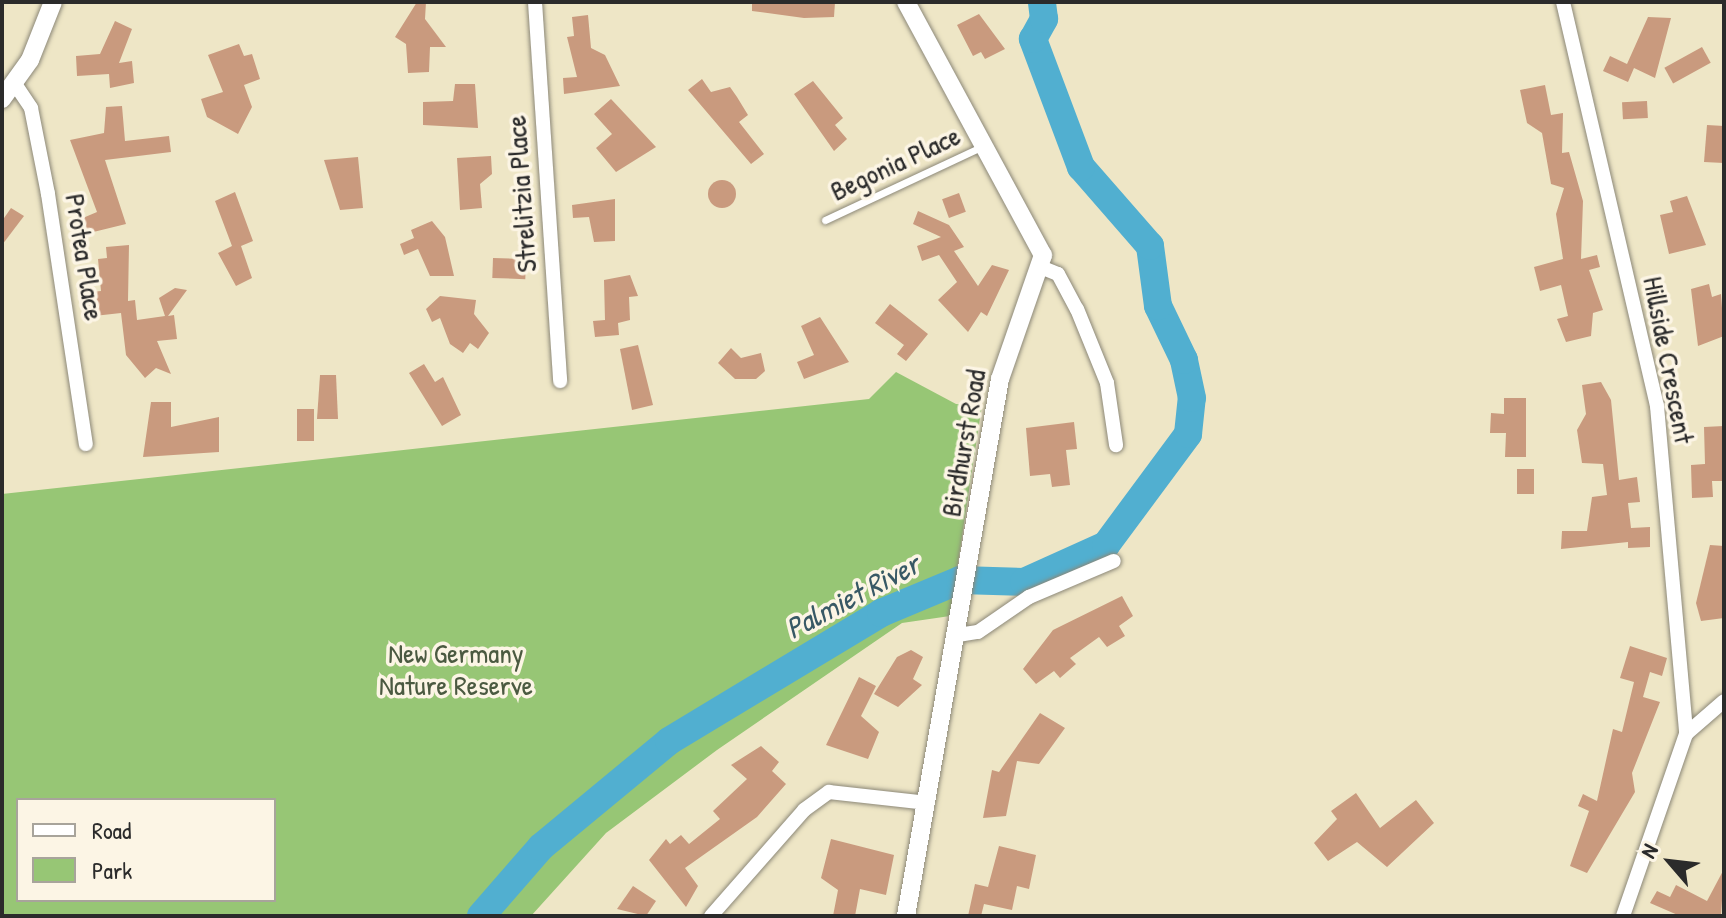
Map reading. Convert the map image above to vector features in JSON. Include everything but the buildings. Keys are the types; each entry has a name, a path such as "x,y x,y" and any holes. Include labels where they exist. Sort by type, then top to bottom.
{"street":[{"path":"2,99 15,84 53,2"},
{"name":"Strelitzia Place","path":"535,2 560,381"},
{"path":"906,2 983,146 1032,227 1043,268 1058,274 1077,309 1107,383 1116,445"},
{"name":"Hillside Crescent","path":"1563,2 1657,406 1686,734"},
{"name":"Protea Place","path":"15,84 31,108 86,444"},
{"name":"Birdhurst Road","path":"906,916 1000,379 1043,268"},
{"path":"959,626 978,632 1029,597 1114,561"},
{"path":"1623,916 1686,734 1724,701"},
{"path":"711,916 804,810 829,792 927,803"}],"lane":[{"name":"Begonia Place","path":"825,220 983,146"}],"green space":[{"name":"New Germany Nature Reserve","path":"896,372 956,404 982,405 950,616 902,623 717,750 606,833 531,916 2,916 2,494 869,399"}],"waterway":[{"name":"Palmiet River","path":"481,916 541,847 669,741 881,613 960,580 1024,582 1106,545 1188,434 1192,398 1184,360 1158,306 1150,246 1081,167 1033,39 1044,19 1042,2"}]}
